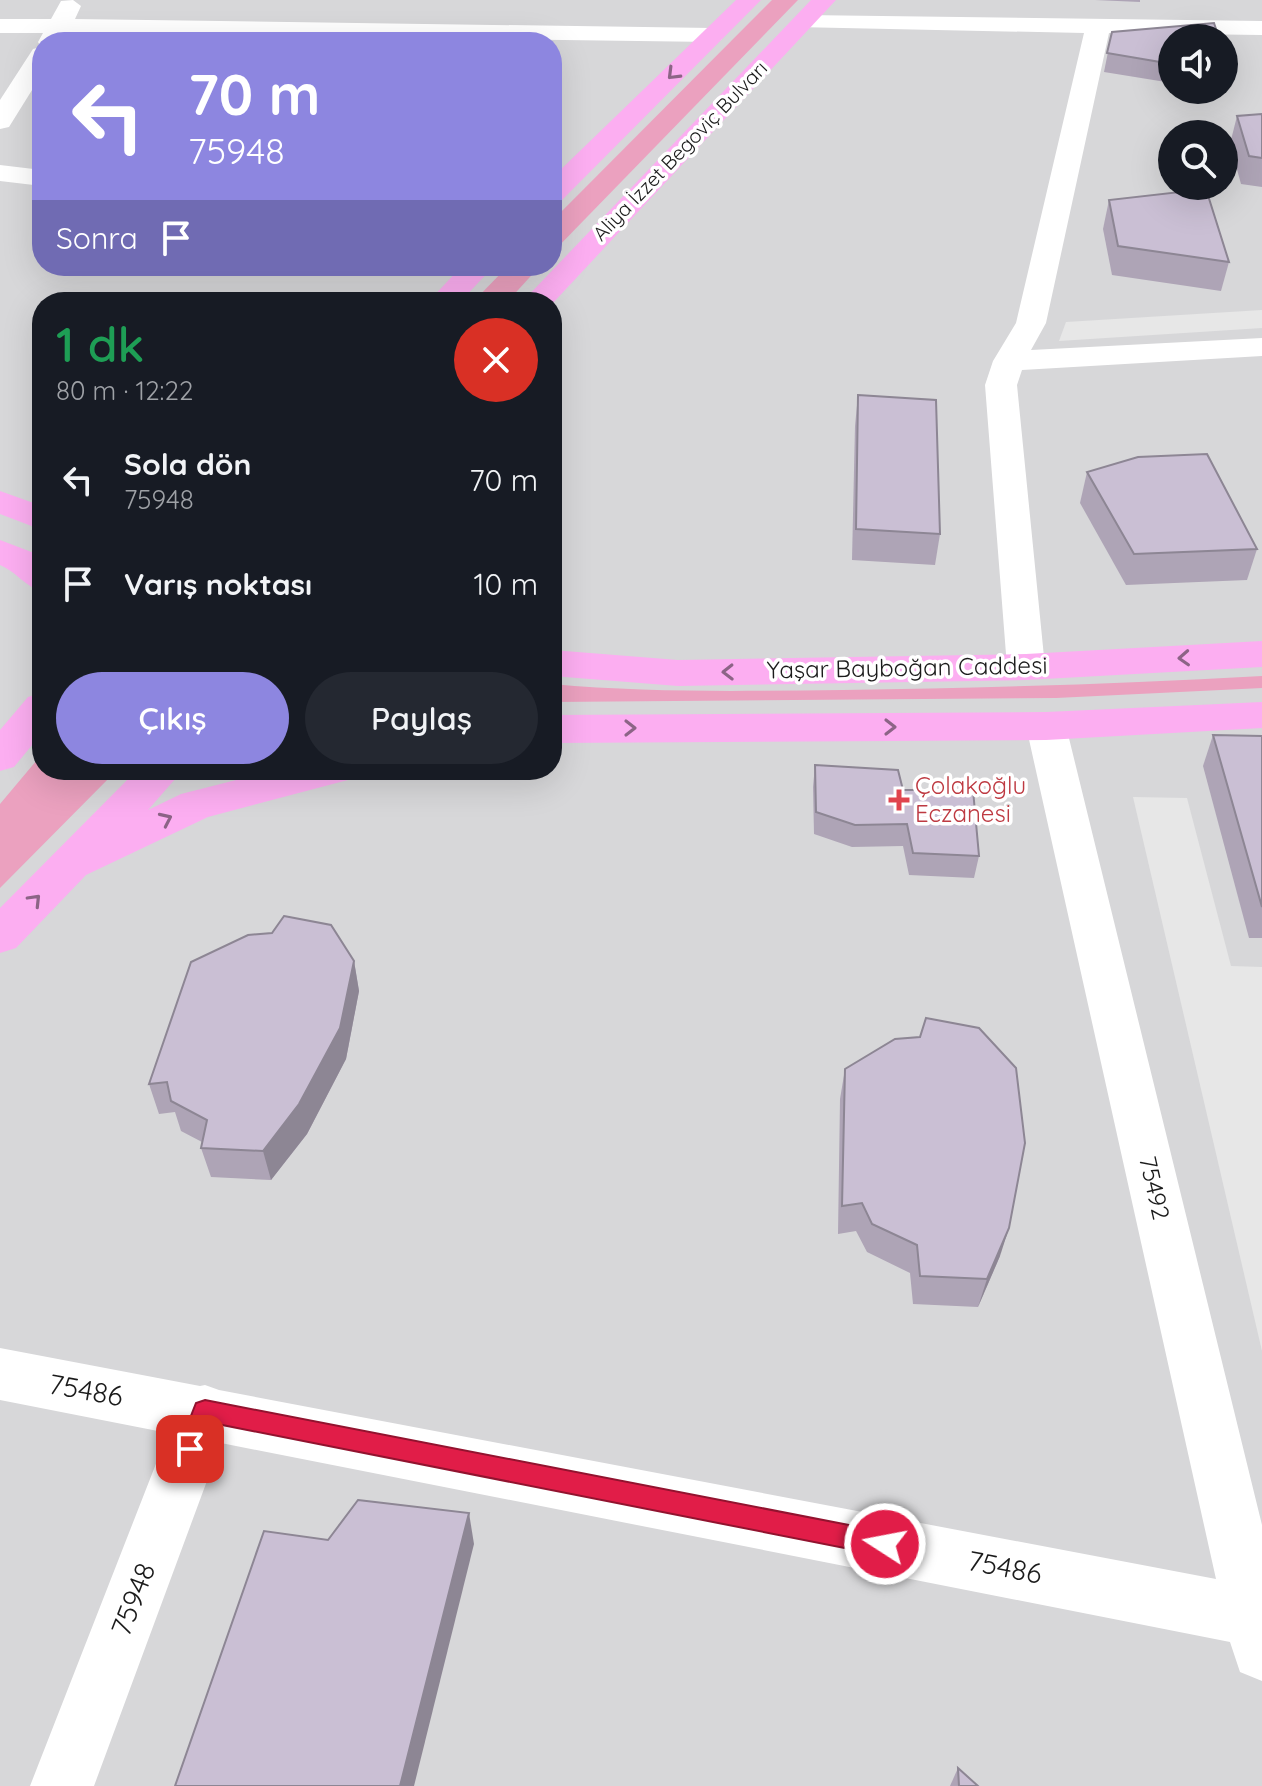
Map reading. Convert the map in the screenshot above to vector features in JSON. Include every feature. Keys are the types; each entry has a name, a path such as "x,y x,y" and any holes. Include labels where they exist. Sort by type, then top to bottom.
{"main road":[{"path":"562,184 749,0"},
{"name":"Aliya İzzet Begoviç Bulvarı","path":"562,276 824,0"},
{"path":"453,292 469,276"},
{"name":"Aliya İzzet Begoviç Bulvarı","path":"547,292 562,276"},
{"path":"0,502 32,515"},
{"path":"0,551 32,568"},
{"name":"Yaşar Bayboğan Caddesi","path":"562,664 678,673 1026,667 1262,654"},
{"path":"562,729 1046,726 1262,715"},
{"path":"0,757 32,718"},
{"path":"0,936 152,780"},
{"path":"70,864 196,805 294,780"}],"street":[{"path":"56,32 72,0"},
{"path":"804,22 1262,28"},
{"path":"0,26 41,32"},
{"path":"1026,667 1001,385 1009,361 1031,323 1098,26"},
{"path":"562,35 712,35"},
{"path":"0,121 32,70"},
{"path":"0,173 32,177"},
{"path":"1009,361 1262,347"},
{"name":"75492","path":"1046,726 1256,1602"},
{"name":"75486","path":"0,1374 1256,1602"},
{"name":"75948","path":"62,1786 205,1411"}],"shaded area":[{"path":"0,0 1262,0 1262,1786 0,1786"},
{"path":"772,0 798,0 562,243 562,211"},
{"path":"498,276 531,276 516,292 483,292"},
{"path":"1262,310 1262,328 1059,341 1066,322"},
{"path":"1262,676 1262,688 1056,698 562,702 562,685 734,691"},
{"path":"32,766 32,780 107,780 0,888 0,804"},
{"path":"1133,797 1187,798 1231,966 1262,967 1262,1351"}],"building":[{"path":"1158,28 1158,62 1107,53 1112,32"},
{"path":"1262,114 1262,158 1249,156 1237,116"},
{"path":"1158,194 1158,200 1209,200 1229,262 1118,246 1109,200"},
{"path":"858,395 936,400 940,534 856,529"},
{"path":"1207,454 1257,549 1134,554 1087,472 1138,457"},
{"path":"1213,735 1262,736 1262,907"},
{"path":"815,765 898,770 903,790 973,790 979,856 913,853 907,824 855,825 816,812"},
{"path":"284,916 331,925 354,961 340,1028 299,1104 263,1151 201,1148 207,1120 171,1101 167,1082 149,1084 191,962 248,935 272,933"},
{"path":"926,1018 979,1028 1016,1068 1025,1143 1009,1228 987,1279 920,1276 917,1245 872,1224 862,1203 842,1206 845,1069 895,1039 920,1037"},
{"path":"358,1500 469,1513 400,1786 175,1786 264,1531 328,1540"},
{"path":"958,1768 978,1786 959,1786"}],"place":[{"name":"Çolakoğlu Eczanesi","path":"899,800"}],"route":[{"path":"190,1449 205,1411 885,1544"}]}
